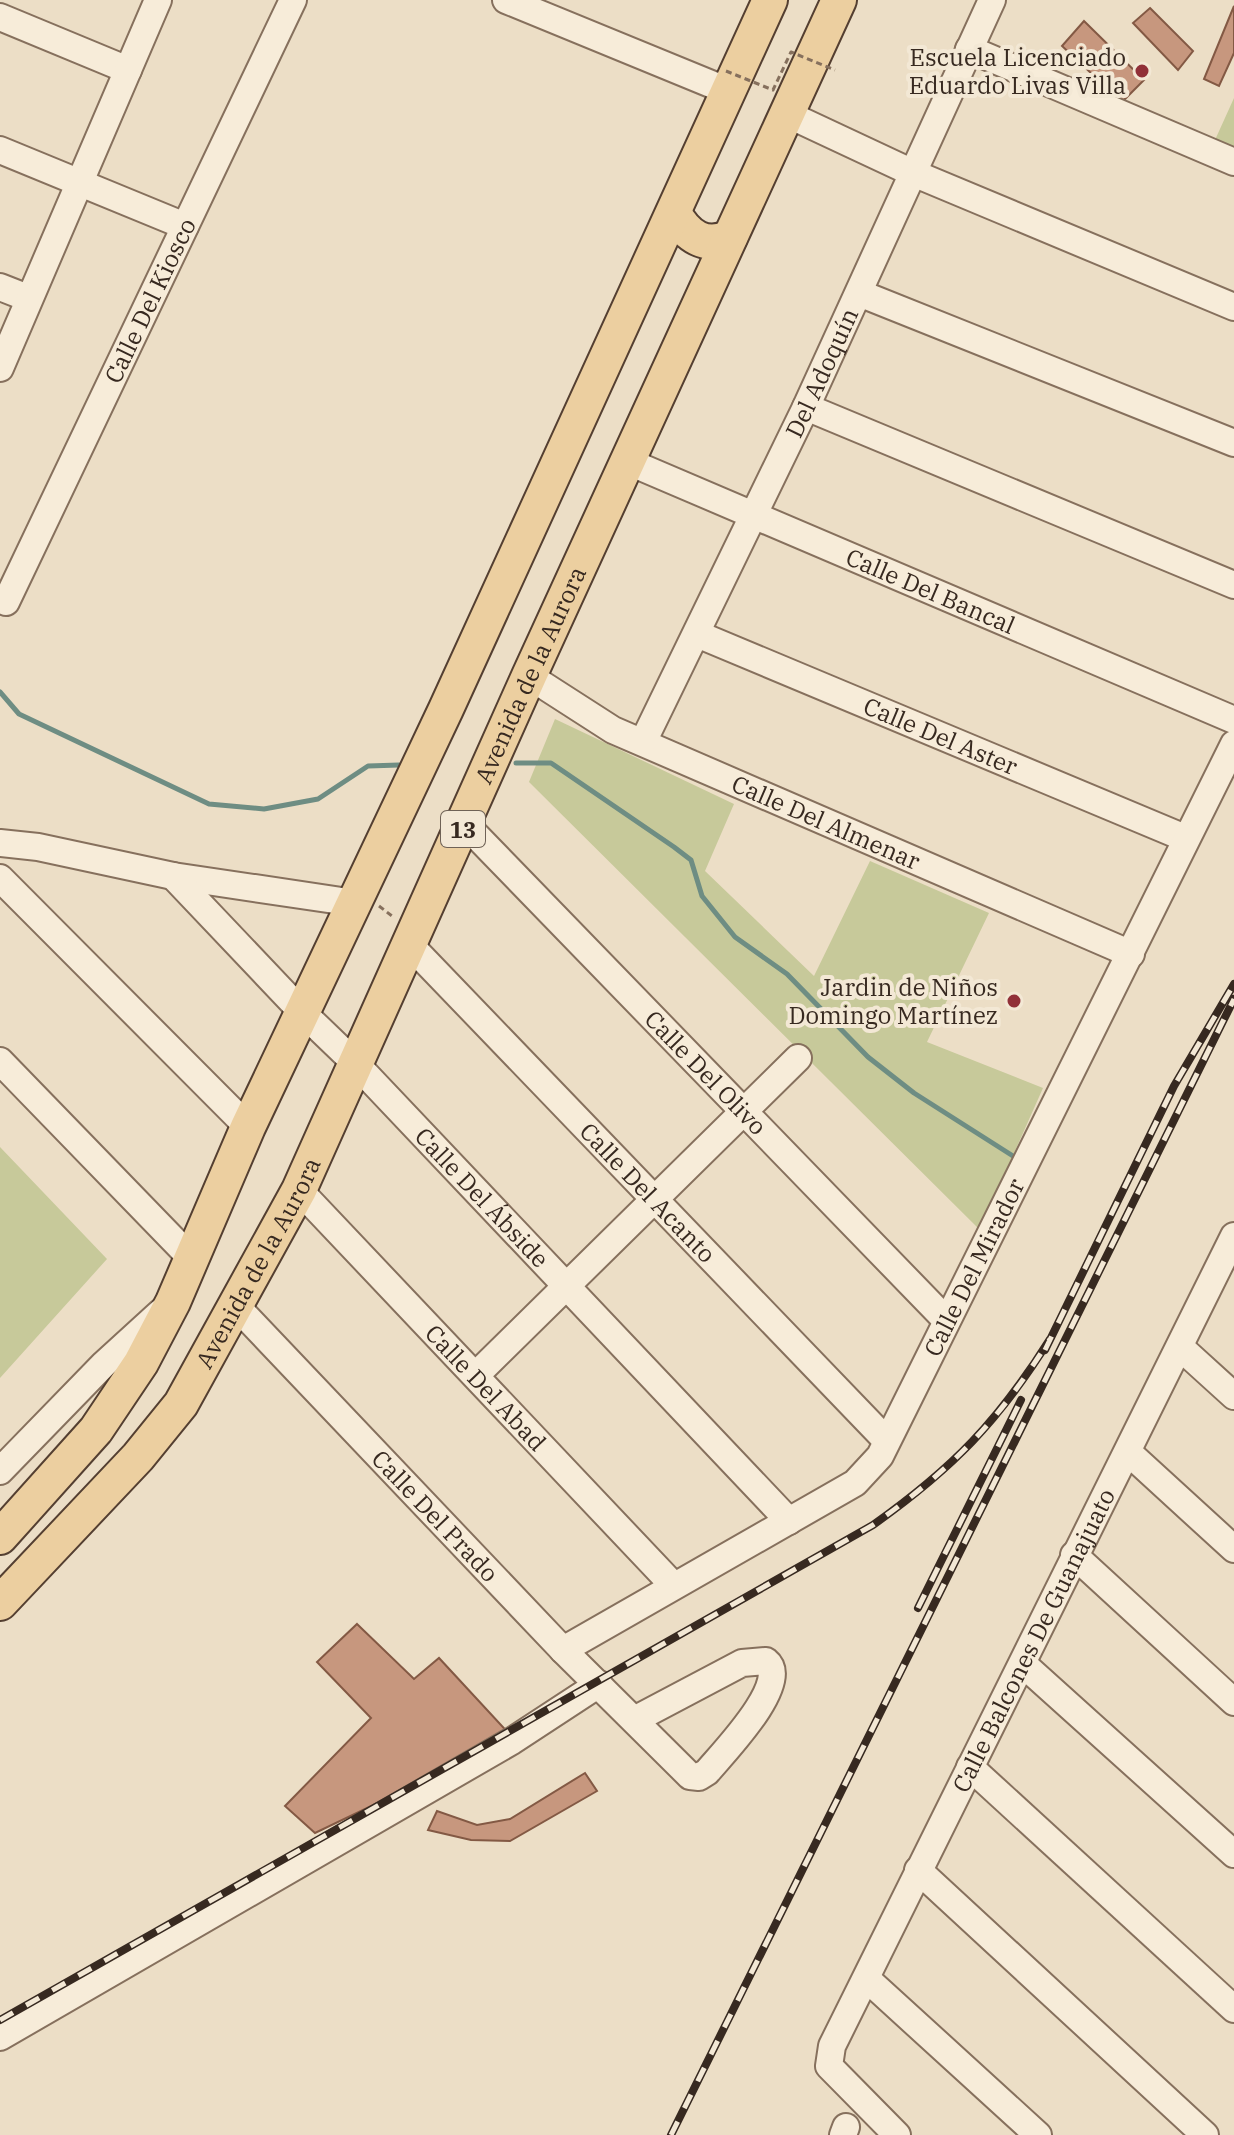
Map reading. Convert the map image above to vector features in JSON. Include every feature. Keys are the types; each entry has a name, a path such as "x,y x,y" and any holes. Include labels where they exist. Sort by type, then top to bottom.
{"main road":[{"path":"0,1537 96,1430 130,1382 173,1302 248,1127 358,897 674,213 727,81 770,0"},
{"name":"Avenida de la Aurora","path":"0,1603 163,1428 237,1307 299,1190 529,676 839,0"},
{"path":"674,213 682,227 695,238 709,243 730,237"}],"street":[{"path":"0,368 158,0"},
{"name":"Calle Del Kiosco","path":"6,602 293,0"},
{"path":"506,0 727,81"},
{"name":"Del Adoquín","path":"644,740 806,407 992,0"},
{"path":"0,17 128,70"},
{"path":"969,49 1234,162"},
{"path":"787,114 913,173 1234,307"},
{"path":"0,150 185,226"},
{"path":"0,287 28,298"},
{"path":"859,293 1234,443"},
{"path":"806,407 1234,585"},
{"name":"Calle Del Bancal","path":"629,462 1234,720"},
{"name":"Calle Del Aster","path":"697,634 1185,838"},
{"name":"Calle Del Almenar","path":"529,676 599,723 1131,954"},
{"name":"Calle Del Mirador","path":"563,1650 855,1483 880,1456 1234,744"},
{"name":"Calle Del Olivo","path":"465,824 946,1320"},
{"path":"0,843 38,847 173,876 358,897"},
{"name":"Calle Del Ábside","path":"173,876 355,1063 789,1521"},
{"path":"0,878 248,1127"},
{"name":"Calle Del Acanto","path":"411,938 886,1440"},
{"path":"476,1375 654,1195 746,1111 798,1058"},
{"path":"0,1061 192,1259"},
{"name":"Calle Del Abad","path":"299,1190 673,1585"},
{"name":"Calle Balcones De Guanajuato","path":"897,2135 829,2066 832,2046 1233,1240"},
{"path":"0,1471 173,1302"},
{"name":"Calle Del Prado","path":"237,1307 563,1650 636,1719 690,1776 702,1776 766,1698 773,1681 772,1669 766,1661 742,1663 636,1719"},
{"path":"1180,1347 1234,1396"},
{"path":"23,1447 56,1477"},
{"path":"1128,1452 1234,1549"},
{"path":"1074,1555 1234,1702"},
{"path":"1023,1664 1234,1854"},
{"path":"0,2037 512,1741 599,1684"},
{"path":"970,1767 1234,2009"},
{"path":"918,1870 1205,2135"},
{"path":"867,1979 1038,2135"}],"path":[{"path":"727,81 773,90 791,52 835,70"},
{"path":"358,897 411,938"}],"green space":[{"path":"1234,98 1234,148 1215,140"},
{"path":"555,719 734,804 705,871 814,976 870,861 989,913 927,1042 1043,1088 980,1230 529,782"},
{"path":"0,1147 107,1259 0,1378"}],"building":[{"path":"1234,6 1234,53 1219,86 1204,79"},
{"path":"1150,8 1193,51 1178,70 1133,23"},
{"path":"1084,21 1144,80 1122,102 1062,46"},
{"path":"357,1624 414,1679 439,1658 513,1738 315,1833 285,1806 371,1718 317,1662"},
{"path":"585,1773 597,1791 510,1841 471,1840 428,1830 437,1811 477,1825 510,1819"}],"waterway":[{"path":"0,692 19,714 209,804 264,809 318,799 368,766 399,765"},
{"path":"516,763 551,763 691,860 702,896 735,937 787,974 868,1057 914,1093 1013,1156"}],"railway":[{"path":"1045,1350 1174,1086 1234,984"},
{"path":"671,2135 1234,999"},
{"path":"0,2020 873,1525 927,1484 972,1442 1012,1395 1050,1339"},
{"path":"918,1608 1021,1400"}],"place":[{"name":"Escuela Licenciado Eduardo Livas Villa","path":"1142,71"},
{"name":"Jardin de Niños Domingo Martínez","path":"1014,1001"}]}
